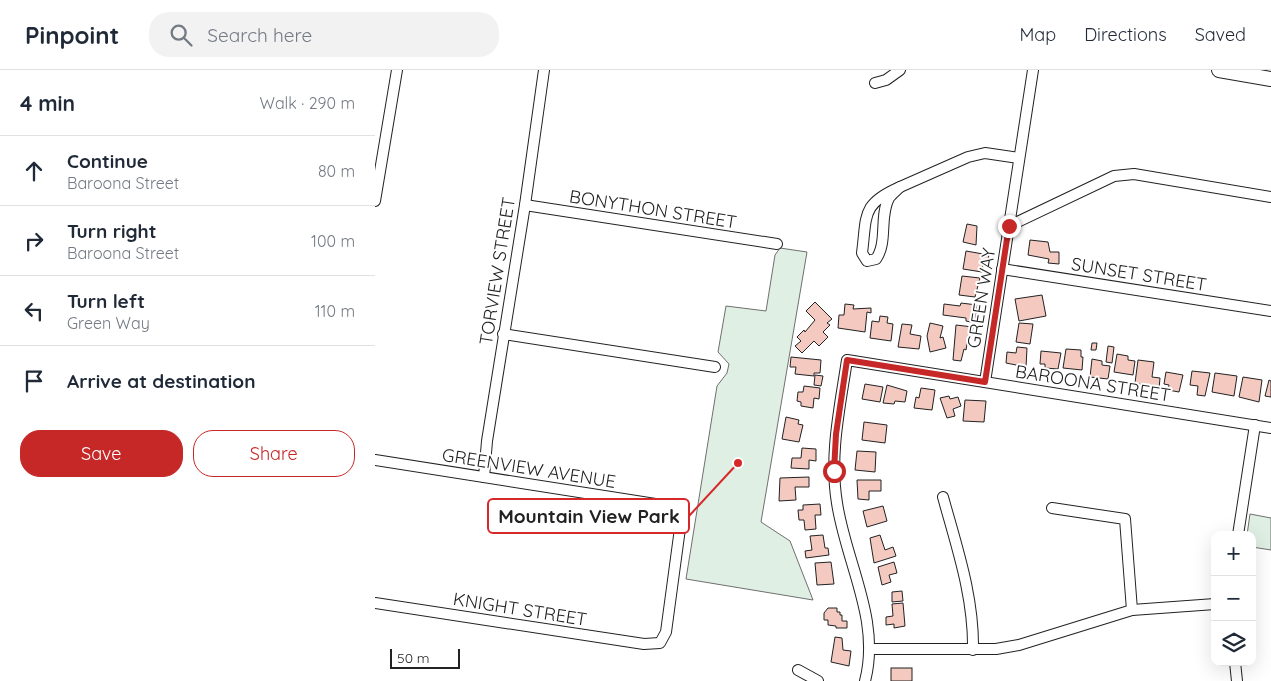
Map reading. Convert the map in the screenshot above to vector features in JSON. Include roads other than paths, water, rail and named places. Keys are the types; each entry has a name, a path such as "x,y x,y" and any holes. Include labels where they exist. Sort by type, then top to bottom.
{"main road":[{"path":"1219,70 1271,79"}],"street":[{"path":"375,201 397,70"},
{"name":"TORVIEW STREET","path":"484,477 487,441 525,205 544,70"},
{"path":"875,83 886,80 900,70"},
{"name":"GREEN WAY","path":"985,382 1033,70"},
{"path":"900,187 889,198 886,208 881,252 876,260 867,261 862,254 867,212 873,201 900,187 968,156 985,153 1019,158"},
{"path":"1009,226 1115,176 1134,174 1271,194"},
{"name":"BONYTHON STREET","path":"525,205 777,244"},
{"name":"SUNSET STREET","path":"1002,269 1271,311"},
{"path":"503,334 715,367"},
{"name":"BAROONA STREET","path":"865,681 870,649 867,616 837,504 835,479 836,434 847,360 1271,428"},
{"path":"1239,531 1255,425"},
{"name":"GREENVIEW AVENUE","path":"375,460 668,506 677,512 681,521 666,632 659,643"},
{"path":"943,497 967,584 972,614 973,650"},
{"path":"1053,508 1125,519 1132,610"},
{"name":"KNIGHT STREET","path":"375,603 644,644 659,643"},
{"path":"870,649 996,649 1019,645 1132,610 1211,604"},
{"path":"1235,666 1237,681"},
{"path":"799,670 818,681"}],"place":[{"name":"Mountain View Park","path":"738,463"}]}
